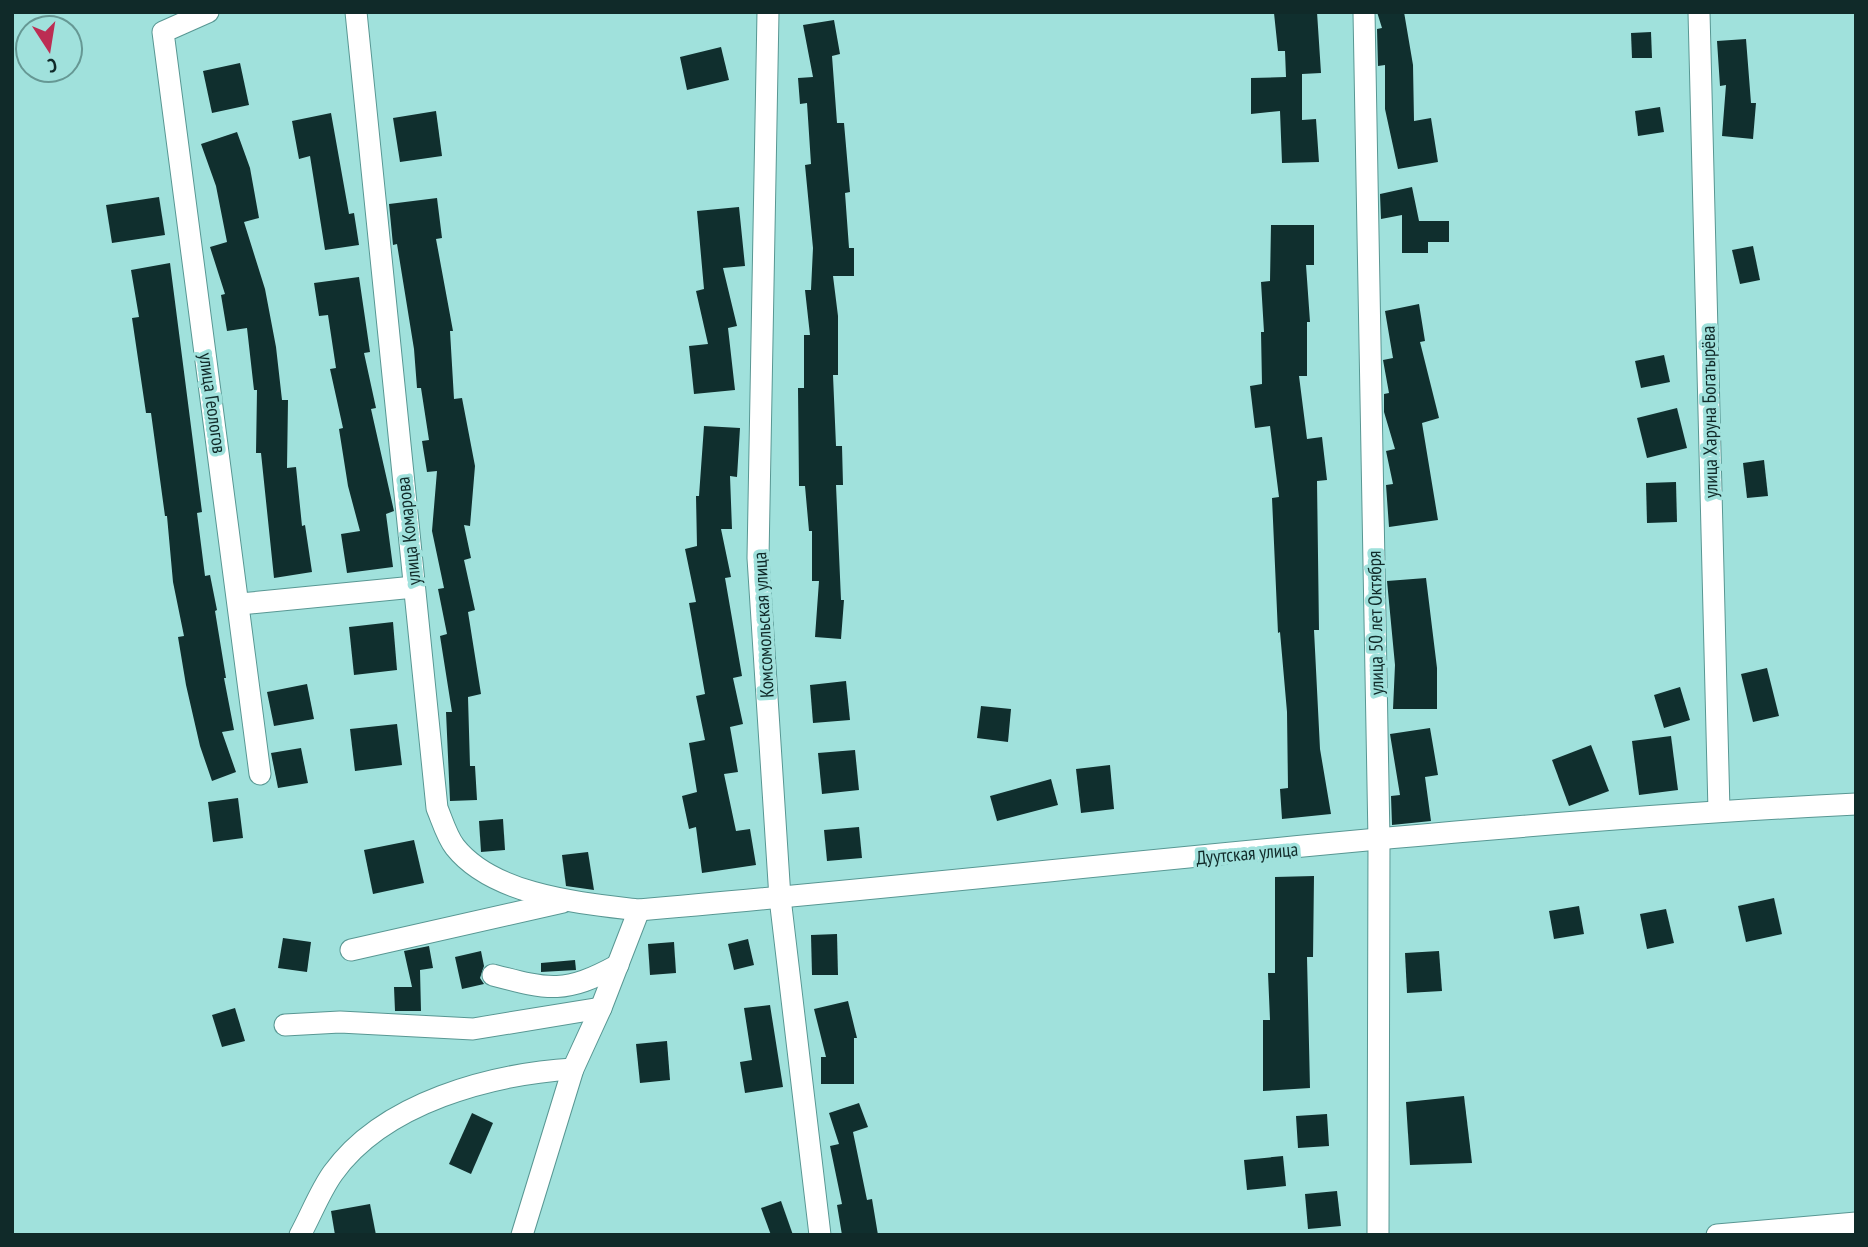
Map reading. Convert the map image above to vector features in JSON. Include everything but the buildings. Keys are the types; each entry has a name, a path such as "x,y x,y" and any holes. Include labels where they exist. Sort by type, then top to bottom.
{"street":[{"name":"улица Геологов","path":"208,12 163,32 240,604 260,774"},
{"name":"улица Комарова","path":"355,12 437,808 455,847 491,877 565,901 639,910"},
{"name":"Комсомольская улица","path":"768,12 758,558 780,898 820,1235"},
{"name":"улица 50 лет Октября","path":"1364,12 1379,841 1378,1235"},
{"name":"улица Харуна Богатырёва","path":"1699,12 1719,811"},
{"path":"240,604 414,587"},
{"name":"Дуутская улица","path":"639,910 1719,811 1856,804"},
{"path":"351,950 565,901"},
{"path":"522,1235 573,1069 601,1008 639,910"},
{"path":"493,975 539,988 570,987 618,965"},
{"path":"285,1025 340,1023 473,1029 601,1008"},
{"path":"300,1235 333,1173 362,1142 406,1113 468,1086 530,1072 573,1069"},
{"path":"1717,1235 1856,1223"}]}
